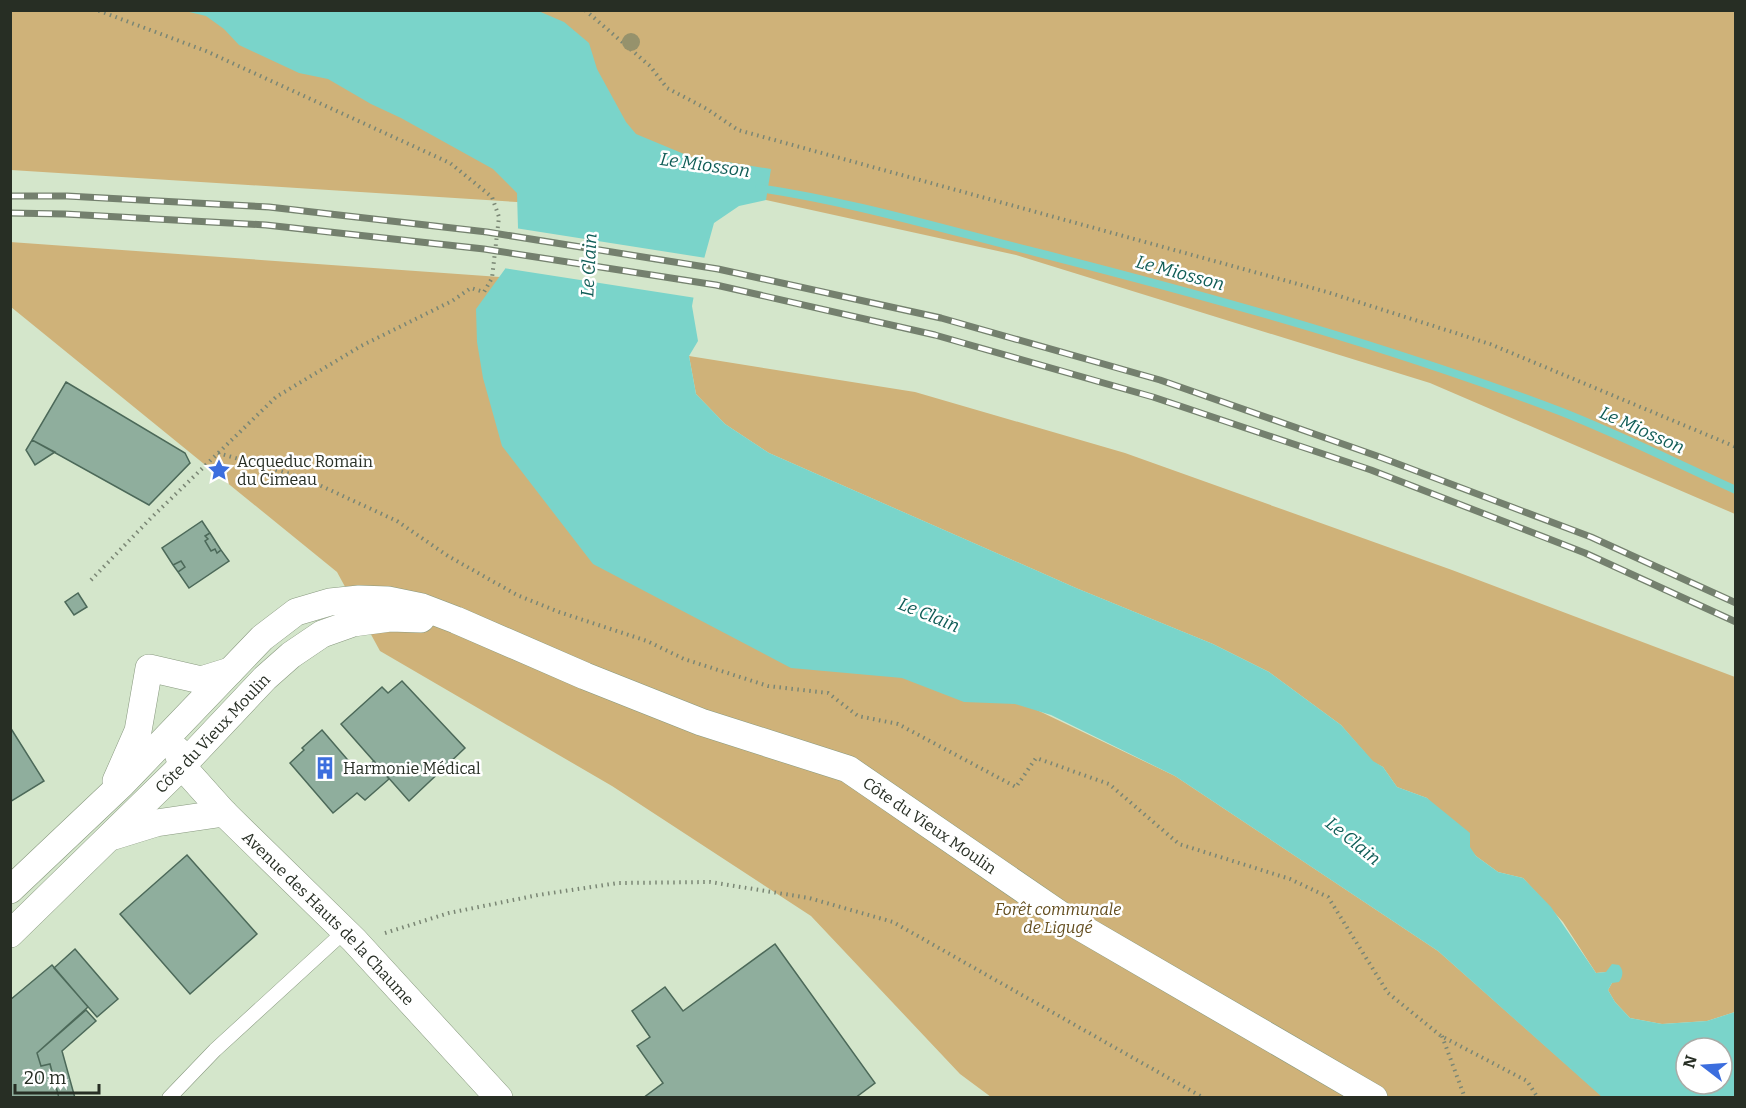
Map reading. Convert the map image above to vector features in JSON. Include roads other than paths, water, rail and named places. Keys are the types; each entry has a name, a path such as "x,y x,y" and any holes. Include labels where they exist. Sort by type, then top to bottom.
{"street":[{"name":"Côte du Vieux Moulin","path":"10,890 107,798 262,638 296,612 330,602 359,599 387,600 422,607 456,620 585,676 701,722 848,768 1068,920 1374,1098"},
{"name":"Côte du Vieux Moulin","path":"10,934 182,766 291,655 322,634 353,623 390,618 456,620"},
{"path":"107,798 138,731 149,668 201,680 230,671"},
{"name":"Avenue des Hauts de la Chaume","path":"171,733 182,766 224,813 349,936 499,1098"},
{"path":"110,837 156,823 224,813"}],"lane":[{"path":"169,1098 215,1050 349,936"}],"water":[{"name":"Le Clain","path":"536,10 564,22 589,43 597,69 626,122 636,134 708,164 727,162 771,169 766,200 739,206 714,223 692,306 698,341 689,356 696,394 725,424 769,453 1076,588 1213,644 1269,672 1341,725 1373,761 1383,767 1397,787 1427,798 1470,833 1470,847 1476,856 1498,872 1523,878 1551,907 1596,973 1606,972 1612,964 1619,965 1622,971 1621,978 1619,982 1612,983 1608,990 1615,1002 1630,1018 1662,1024 1707,1021 1735,1012 1735,1097 1602,1097 1438,951 1175,776 1051,715 1015,704 964,702 902,678 791,668 593,564 502,446 483,378 477,342 476,309 505,269 518,228 517,193 493,169 328,79 299,73 239,45 224,29 206,16 185,11"}],"waterway":[{"name":"Le Miosson","path":"759,188 830,201 935,226 1171,288 1368,345 1562,412 1736,490"}],"railway":[{"path":"10,196 67,196 269,207 487,232 718,269 941,318 1160,380 1377,456 1591,537 1736,603"},
{"path":"10,213 266,225 484,249 716,285 935,335 1153,397 1371,470 1585,553 1736,622"}],"place":[{"name":"Acqueduc Romain du Cimeau","path":"219,470"},
{"name":"Harmonie Médical","path":"325,768"}],"park label":[{"name":"Forêt communale de Ligugé","path":"1058,918"}]}
